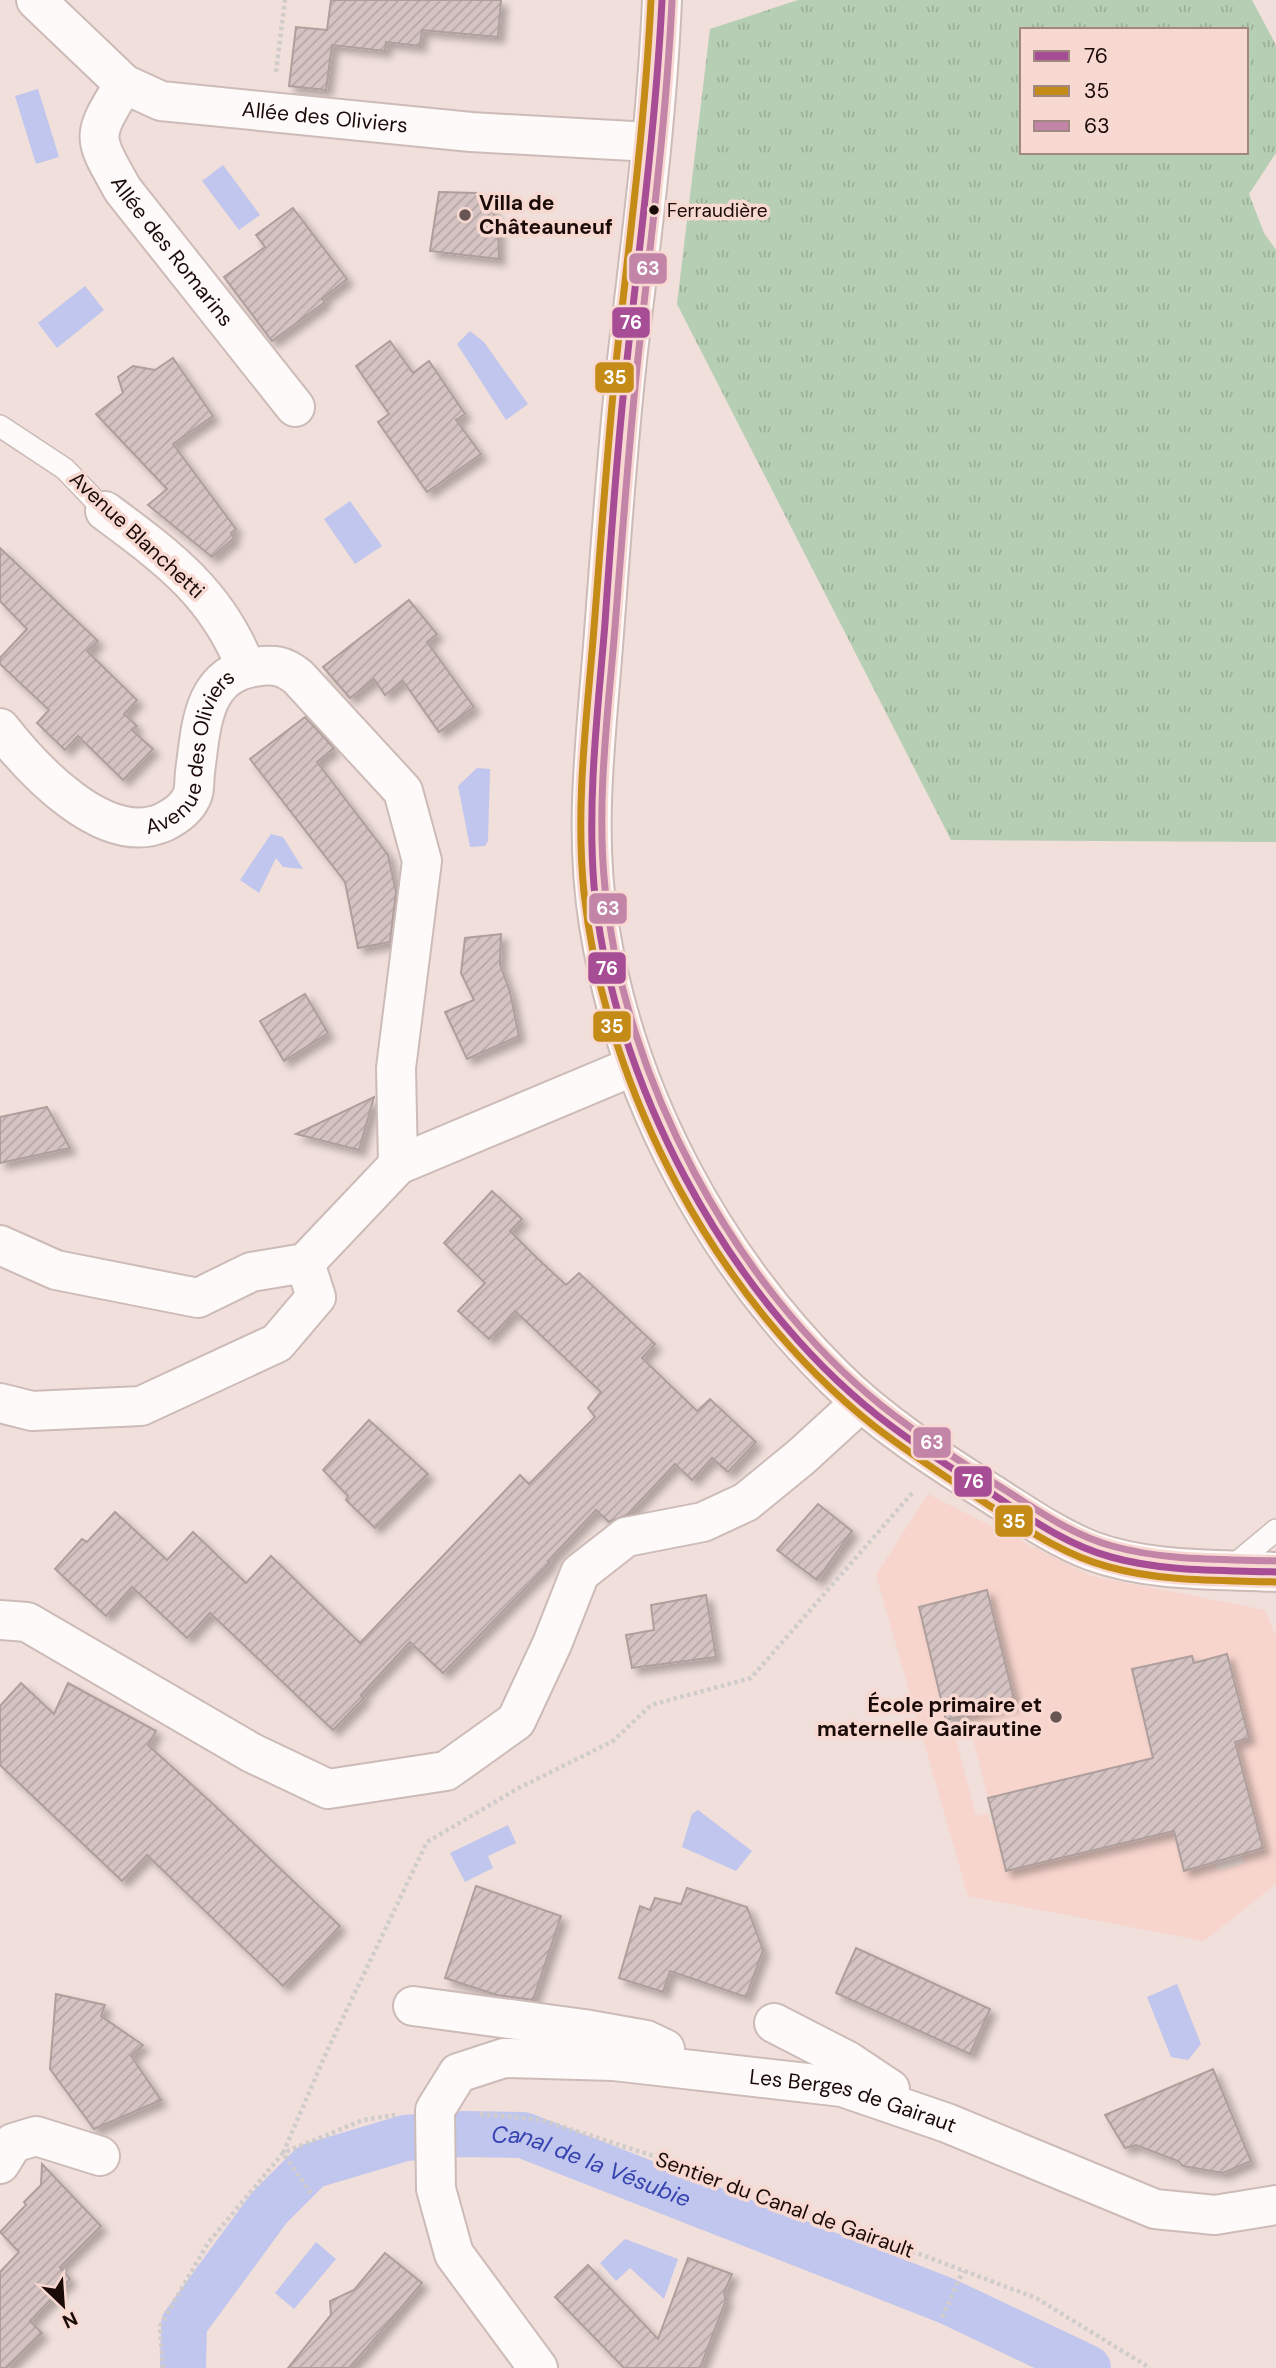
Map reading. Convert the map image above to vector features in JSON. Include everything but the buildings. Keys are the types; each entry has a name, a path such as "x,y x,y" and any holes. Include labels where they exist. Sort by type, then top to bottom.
{"street":[{"name":"Allée des Oliviers","path":"36,0 124,84 161,101 471,132 650,142"},
{"path":"662,0 642,237 620,426 590,824 598,923 614,998 634,1066 671,1150 752,1286 798,1342 860,1403 940,1461 1038,1524 1093,1551 1150,1565 1276,1572"},
{"name":"Allée des Romarins","path":"124,84 103,119 98,134 101,152 123,190 295,407"},
{"name":"Avenue Blanchetti","path":"105,511 165,555 217,610 236,642 246,668"},
{"path":"246,668 266,665 285,667 298,677 403,791 422,861 396,1068 398,1165"},
{"name":"Avenue des Oliviers","path":"0,728 19,753 69,799 123,827 152,828 176,817 192,798 202,716 212,691 232,674 246,668"},
{"path":"0,1245 56,1270 198,1298 251,1272 305,1263 398,1165 634,1066"},
{"path":"0,1403 32,1411 141,1406 153,1401 277,1343 316,1297 305,1263"},
{"path":"0,1620 27,1622 251,1753 328,1789 446,1771 516,1721 552,1644 580,1573 626,1537 703,1522 746,1502 860,1403"},
{"path":"413,2006 646,2040 710,2072"},
{"path":"774,2023 848,2062 933,2118"},
{"name":"Les Berges de Gairaut","path":"435,2111 458,2073 504,2059 614,2061 842,2087 933,2118 1156,2209 1215,2215 1276,2206"},
{"path":"435,2111 436,2189 454,2254 538,2368"},
{"path":"0,2164 13,2143 36,2136 100,2156"}],"lane":[{"name":"Avenue Blanchetti","path":"0,426 65,469 105,511"},
{"path":"1228,1570 1276,1530"}],"path":[{"path":"271,111 285,0"},
{"path":"311,2193 283,2153 327,2050 427,1842 517,1789 613,1741 651,1705 751,1678 940,1461"},
{"name":"Sentier du Canal de Gairault","path":"163,2368 160,2326 208,2243 283,2153 363,2120 435,2111 542,2120 694,2169 1036,2298 1150,2368"},
{"path":"942,2317 963,2271"}],"shaded area":[{"name":"École primaire et maternelle Gairautine","path":"928,1494 1091,1576 1265,1610 1276,1637 1276,1884 1204,1941 968,1896 876,1575","holes":["987,1591 1015,1703 967,1715 988,1798 1156,1757 1132,1669 1191,1656 1194,1663 1227,1654 1249,1738 1199,1752 1263,1848 1242,1855 1244,1863 1218,1870 1215,1863 1185,1870 1174,1831 1007,1871 994,1821 990,1823 988,1814 976,1816 954,1732 950,1732 946,1720 919,1607"]}],"green space":[{"path":"798,0 1252,0 1276,45 1276,153 1249,194 1264,233 1276,250 1276,842 951,840 677,304 710,29"}],"water":[{"path":"38,89 59,157 36,164 15,96"},
{"path":"223,165 260,215 239,230 202,181"},
{"path":"85,286 104,310 57,348 38,323"},
{"path":"470,331 484,342 528,404 506,420 457,344"},
{"path":"350,501 382,546 355,564 324,519"},
{"path":"477,768 490,769 488,841 485,846 470,847 458,786"},
{"path":"271,834 283,837 303,869 283,867 276,858 259,893 240,880"},
{"path":"698,1810 752,1851 736,1871 682,1847 692,1814"},
{"path":"508,1825 516,1843 488,1856 493,1868 465,1882 450,1853"},
{"path":"1177,1984 1201,2044 1188,2060 1171,2057 1147,1997"},
{"path":"625,2239 678,2259 664,2299 630,2268 616,2281 600,2263"},
{"path":"316,2242 336,2259 294,2309 275,2293"}],"waterway":[{"name":"Canal de la Vésubie","path":"183,2368 184,2324 269,2208 311,2166 405,2138 461,2134 523,2135 947,2301 1088,2368"}],"transit line":[{"name":"35","path":"651,0 641,137 607,462 581,794 584,893 596,968 617,1043 644,1116 678,1187 719,1255 766,1318 817,1375 874,1426 944,1476 1031,1532 1076,1556 1129,1572 1171,1578 1276,1582"},
{"name":"76","path":"662,0 652,135 617,458 594,754 592,820 594,886 605,959 624,1033 651,1106 685,1178 726,1246 772,1310 823,1367 878,1416 1034,1521 1095,1552 1131,1562 1172,1568 1276,1572"},
{"name":"63","path":"672,1 662,138 628,465 602,791 605,888 616,960 635,1032 662,1104 695,1173 734,1240 779,1301 828,1357 896,1417 956,1459 1042,1513 1097,1541 1132,1551 1173,1557 1276,1561"}],"place":[{"name":"Ferraudière","path":"654,210"},
{"name":"Villa de Châteauneuf","path":"465,215"},
{"name":"École primaire et maternelle Gairautine","path":"1056,1717"}]}
